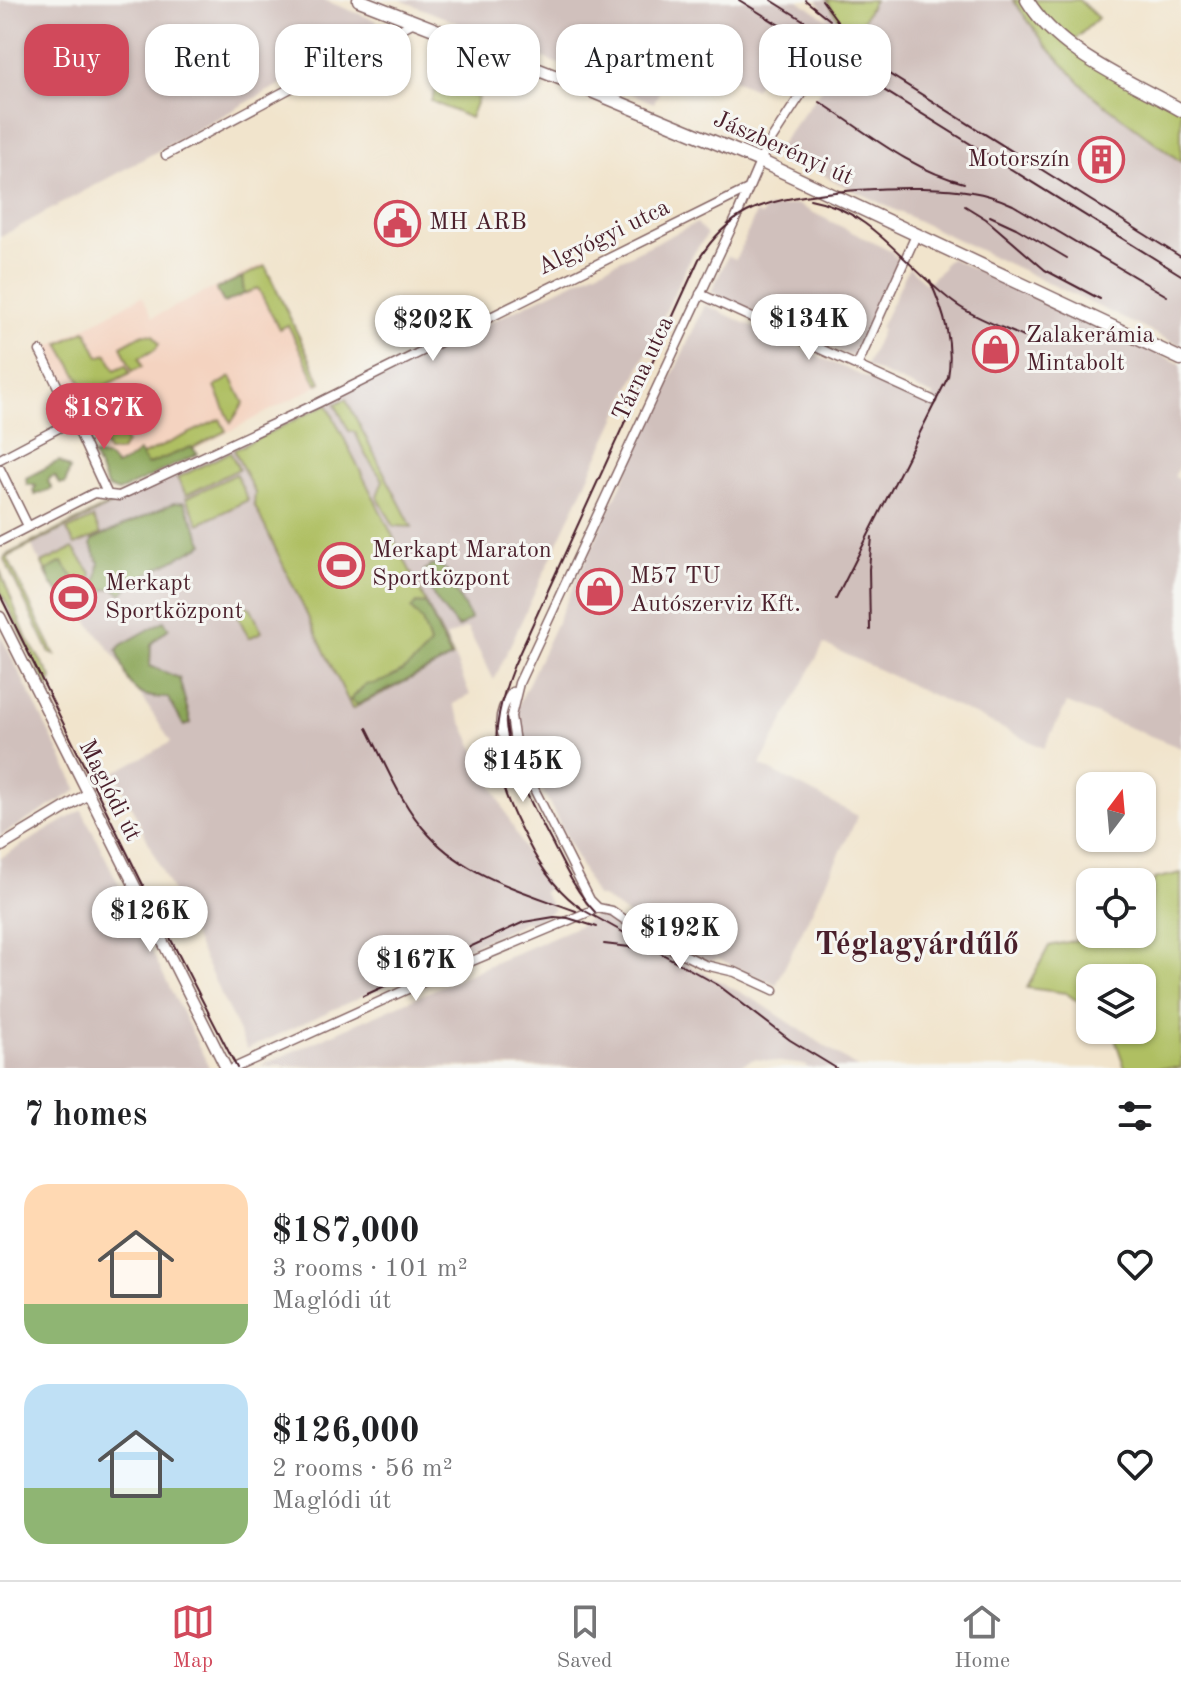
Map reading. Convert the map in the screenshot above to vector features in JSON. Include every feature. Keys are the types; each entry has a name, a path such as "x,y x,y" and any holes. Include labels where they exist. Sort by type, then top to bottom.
{"main road":[{"name":"Jászberényi út","path":"359,0 760,161 1181,359"},
{"path":"1027,0 1053,32 1080,52 1181,110"}],"street":[{"path":"166,155 414,22"},
{"name":"Tárna utca","path":"598,908 578,880 517,755 505,742 500,723 504,705 519,683 760,161 801,96"},
{"name":"Algyógyi utca","path":"0,541 94,493 119,496 318,403 749,189"},
{"path":"857,366 917,233"},
{"path":"700,294 932,400"},
{"path":"40,351 67,402 72,421 108,495"},
{"path":"0,459 72,421"},
{"path":"0,469 28,526"},
{"name":"Maglódi út","path":"0,617 226,1068"},
{"path":"0,847 88,794"},
{"path":"234,1068 434,977 598,908 612,911 654,940 705,965 735,972 774,990"}],"shaded area":[{"path":"0,0 324,0 377,21 376,24 275,24 275,87 259,96 259,24 145,24 145,96 259,96 0,237"},
{"path":"401,0 798,0 829,20 817,0 827,0 845,24 759,24 759,81 755,89 743,84 743,24 556,24 556,63 540,57 540,24 460,24"},
{"path":"874,0 1013,0 1048,48 1091,94 1181,162 1181,346 832,180 799,160 795,164 772,155 816,96 891,96 891,24 860,24"},
{"path":"637,96 657,96 654,103"},
{"path":"796,204 892,252 898,262 854,358 711,292 728,256 736,259 756,213 761,216 765,209"},
{"path":"697,223 707,235 691,257 494,680 467,628 446,637 470,695 453,704 530,862 549,888 543,892 554,909 537,921 524,922 247,1049 115,772 171,742 115,656 36,556 31,542"},
{"path":"950,258 1181,364 1181,462 1174,476 1181,481 1181,748 1067,703 1044,748 824,644 760,765 858,816 776,985 718,959 709,961 700,957 655,934 602,897 596,897 520,744 516,710 705,305 929,406 934,396 866,366 909,267 926,284"},
{"path":"264,264 323,383 118,489 47,348 142,296 153,317"},
{"path":"0,634 78,790 0,836"},
{"path":"82,810 208,1068 0,1068 0,858"},
{"path":"601,911 662,950 760,1003 858,1068 808,1068 805,1065 754,1059 734,1068 260,1066 578,926"}],"green space":[{"path":"827,0 874,0 861,24 845,24"},
{"path":"1013,0 1079,0 1098,18 1071,43 1181,107 1181,162 1091,94 1048,48"},
{"path":"433,96 478,98 470,118 431,101"},
{"path":"265,266 321,382 317,384 288,325 279,329 258,288 244,294 242,277"},
{"path":"242,277 244,294 224,303 216,289"},
{"path":"86,330 99,357 107,354 115,370 126,365 130,373 88,394 59,344"},
{"path":"143,334 153,335 159,344 155,350 139,358 142,367 132,371 121,346"},
{"path":"231,377 244,403 231,423 215,387"},
{"path":"346,399 412,527 394,526 377,496 383,480 366,456 355,432 349,431 335,404"},
{"path":"327,404 453,657 352,709 254,504 255,493 234,450"},
{"path":"111,408 126,443 121,451 108,452 94,425 92,415"},
{"path":"220,419 226,431 193,448 147,465 141,456"},
{"path":"191,447 198,454 118,492 108,488 93,455 109,458 116,466 139,452 147,465"},
{"path":"230,452 239,469 186,495 177,478"},
{"path":"59,461 70,469 65,484 59,484 55,476 51,477 48,481 52,489 35,495 33,491 36,486 27,484 26,478"},
{"path":"236,474 248,500 199,524 186,498"},
{"path":"119,500 7,557 55,655 50,653 4,559 6,555"},
{"path":"184,502 204,544 139,578 121,594 113,588 91,593 74,608 51,584 47,570 62,562 78,584 88,587 97,579 99,563 91,545 92,540 174,503"},
{"path":"93,518 101,534 75,545 67,530"},
{"path":"73,548 91,573 93,588 74,606 48,577 42,563"},
{"path":"431,565 441,566 449,573 450,582 471,619 458,628 429,587 424,571"},
{"path":"0,570 27,639 52,678 48,688 0,590"},
{"path":"416,603 426,604 451,658 357,705 350,700 365,685 383,681 402,671 418,659 430,644 422,621 411,609"},
{"path":"246,606 251,608 262,632 249,638 235,611"},
{"path":"164,621 169,628 151,644 150,666 179,678 191,723 184,726 168,698 145,695 132,686 117,650"},
{"path":"1181,873 1181,1068 1125,1068 1117,1044 1156,1044 1156,964 1076,964 1076,1000 1066,993 1027,988 1049,946 1076,940 1076,948 1156,948 1156,879"}],"tram line":[{"path":"0,595 237,1068"}],"railway":[{"path":"739,0 1181,275"},
{"path":"771,0 1181,257"},
{"path":"805,0 830,20"},
{"path":"822,0 840,24"},
{"path":"820,102 907,160 964,183"},
{"path":"836,1068 790,1040 718,985 585,911 551,880 515,817 496,754 499,713 514,665 699,259 720,232 747,212 794,198 857,190 922,188 978,193 1013,205 1167,296"},
{"path":"810,199 853,215 965,310 1024,337"},
{"path":"965,206 986,219 1045,270 1100,299"},
{"path":"990,216 1067,258"},
{"path":"836,599 948,377 950,352 946,328 930,281"},
{"path":"870,630 872,537"},
{"path":"506,718 510,750 528,795 570,877 595,912"},
{"path":"367,728 410,811 444,850 498,882 576,911"},
{"path":"363,996 524,922 554,917 597,927"},
{"path":"604,944 638,948"}],"place":[{"name":"Motorszín","path":"1101,160"},
{"name":"MH ARB","path":"398,223"},
{"name":"Zalakerámia Mintabolt","path":"995,350"},
{"name":"Merkapt Maraton Sportközpont","path":"341,565"},
{"name":"M57 TU Autószerviz Kft.","path":"599,591"},
{"name":"Merkapt Sportközpont","path":"74,598"}],"district":[{"name":"Téglagyárdűlő","path":"917,946"}]}
